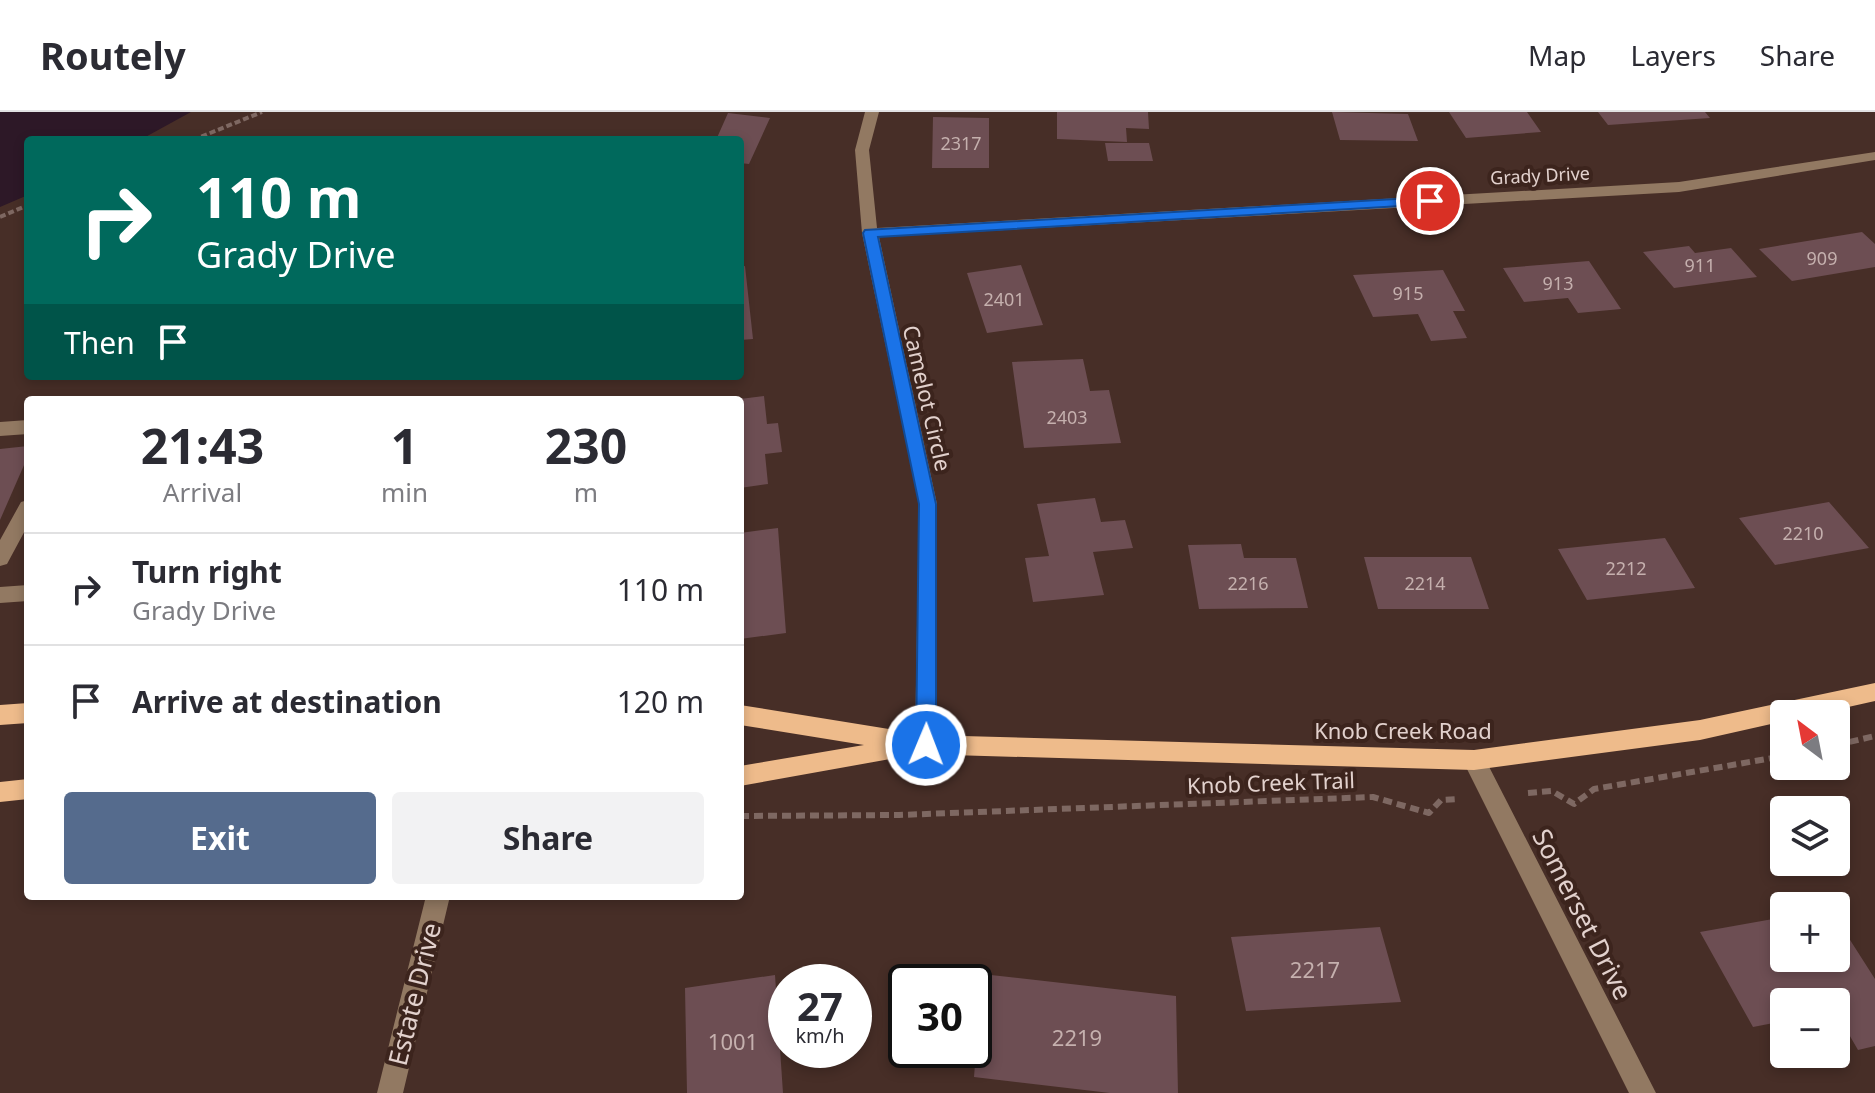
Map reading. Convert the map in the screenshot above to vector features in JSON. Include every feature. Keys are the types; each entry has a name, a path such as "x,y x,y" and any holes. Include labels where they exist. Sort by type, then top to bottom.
{"main road":[{"name":"Knob Creek Road","path":"744,716 926,745 1474,760 1700,730 1875,692"},
{"path":"0,715 24,713"},
{"name":"Knob Creek Road","path":"744,775 926,745"},
{"path":"0,792 24,789"}],"street":[{"name":"Camelot Circle","path":"872,112 862,150 870,233 928,504 926,745"},
{"name":"Grady Drive","path":"870,233 1679,187 1875,156"},
{"path":"0,429 24,427"},
{"path":"0,558 24,514"},
{"path":"0,595 24,593"},
{"name":"Somerset Drive","path":"1474,760 1643,1093"},
{"name":"Estate Drive","path":"390,1093 437,900"}],"path":[{"path":"203,136 262,112"},
{"path":"0,217 24,207"},
{"path":"1850,742 1875,736"},
{"name":"Knob Creek Trail","path":"744,816 899,815 1373,797 1429,813 1441,800 1552,791 1574,804 1594,789 1770,758"}],"shaded area":[{"path":"0,112 191,112 147,136 24,136 24,197 0,207"}],"building":[{"path":"1057,112 1148,112 1149,129 1126,128 1127,142 1057,139"},
{"path":"1332,112 1408,114 1418,141 1340,140"},
{"path":"1449,112 1527,112 1541,132 1466,138"},
{"path":"1598,112 1705,112 1710,118 1608,125"},
{"path":"728,113 770,118 749,164 744,163 744,136 718,136"},
{"path":"933,117 989,118 989,168 932,168"},
{"path":"1105,143 1149,143 1153,161 1108,161"},
{"path":"1862,232 1875,244 1875,267 1792,281 1759,249"},
{"path":"1689,246 1695,253 1731,248 1757,277 1674,288 1643,252"},
{"path":"1589,261 1621,309 1578,313 1568,298 1524,302 1503,268"},
{"path":"1021,265 1043,325 987,333 967,273"},
{"path":"744,266 753,339 744,340"},
{"path":"1443,270 1465,311 1453,311 1467,338 1431,341 1418,314 1373,317 1353,275"},
{"path":"1083,359 1090,391 1109,390 1121,443 1024,448 1012,362"},
{"path":"764,396 767,424 778,423 782,452 765,454 768,484 744,487 744,398"},
{"path":"24,446 24,465 0,520 0,449"},
{"path":"1095,498 1101,522 1125,520 1133,548 1093,552 1104,595 1033,602 1025,558 1049,556 1037,504"},
{"path":"1829,502 1869,548 1775,565 1739,518"},
{"path":"778,528 786,633 744,638 744,532"},
{"path":"1665,538 1695,588 1587,600 1558,549"},
{"path":"1241,544 1244,558 1296,558 1308,608 1199,609 1188,545"},
{"path":"1364,557 1471,557 1489,609 1378,609"},
{"path":"1770,920 1770,972 1850,972 1850,940 1875,979 1875,1046 1858,1050 1850,1036 1850,988 1770,988 1770,1024 1753,1027 1700,932"},
{"path":"1380,927 1401,1002 1246,1011 1231,937"},
{"path":"992,975 1176,996 1178,1093 1110,1093 974,1077 975,1068 992,1068"},
{"path":"768,976 768,1068 781,1068 783,1093 687,1093 685,988"}],"route":[{"path":"926,745 928,504 880,292 870,233 1430,201"}]}
